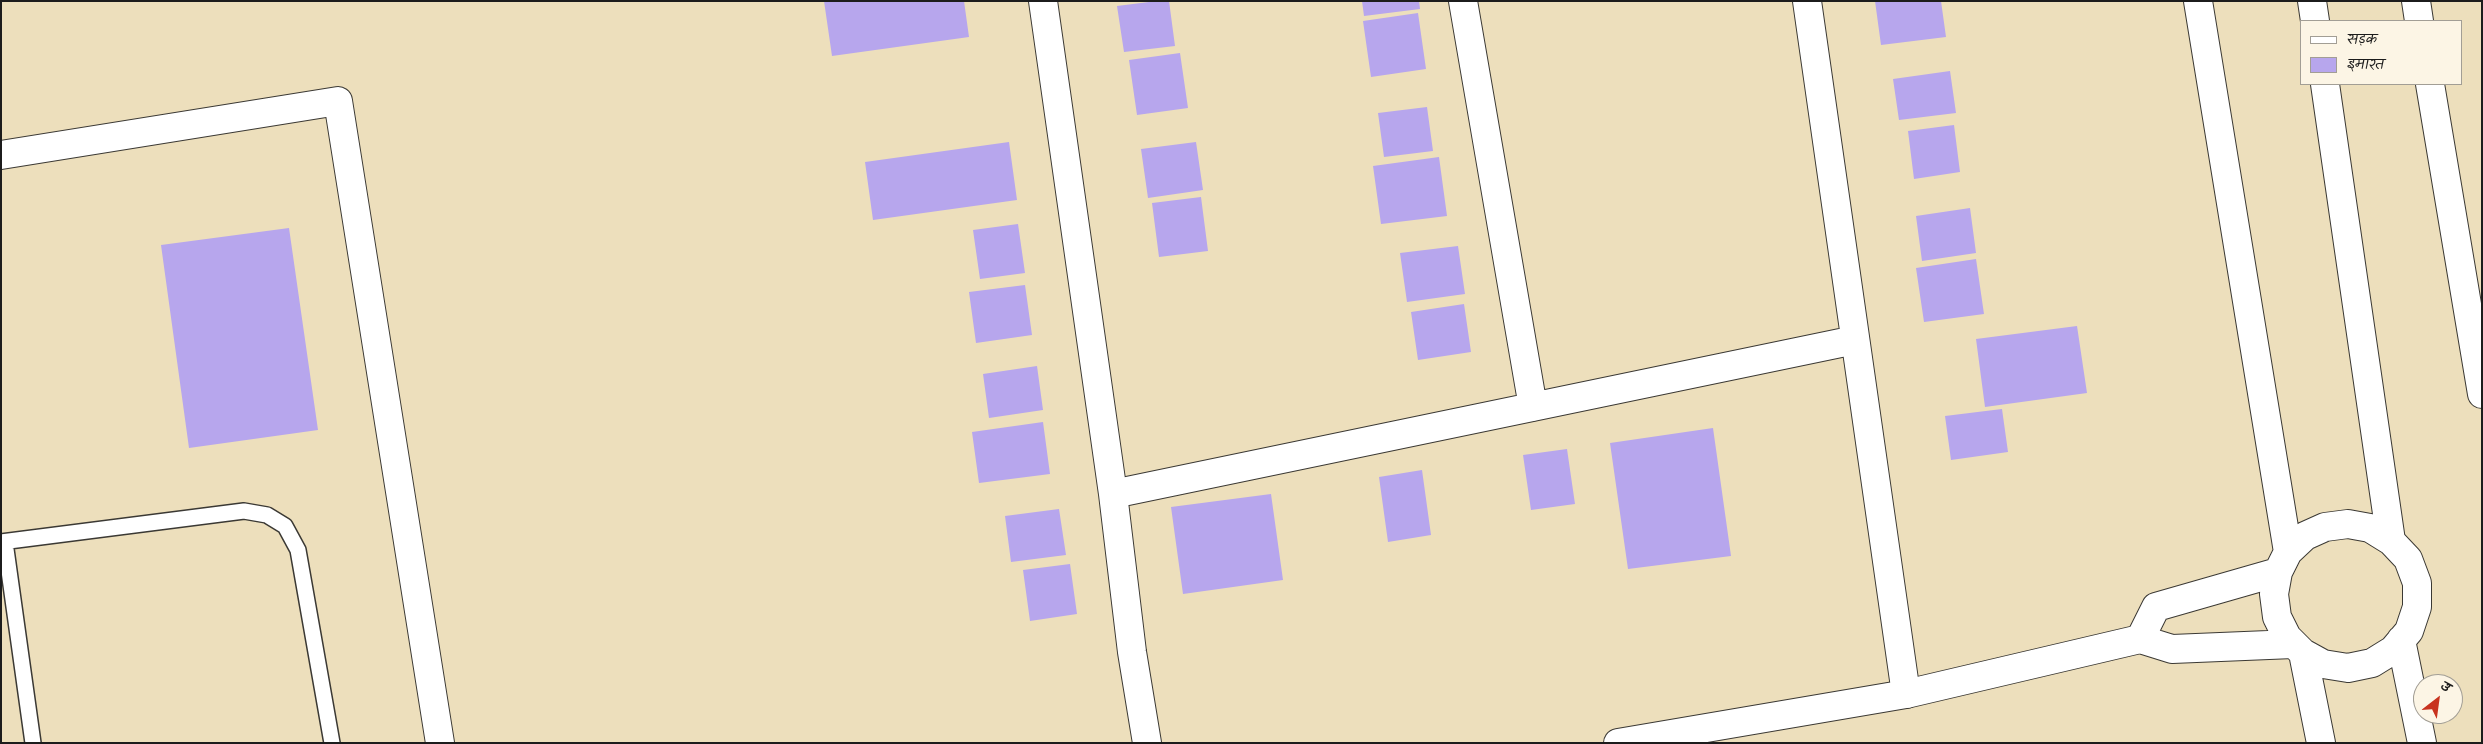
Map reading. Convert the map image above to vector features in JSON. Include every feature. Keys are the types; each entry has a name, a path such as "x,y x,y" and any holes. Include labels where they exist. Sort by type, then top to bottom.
{"street":[{"path":"1043,1 1113,494 1132,652 1147,743"},
{"path":"1463,1 1533,406"},
{"path":"1806,1 1906,694"},
{"path":"2140,639 2156,607 2283,562 2305,536 2325,527 2348,524 2370,528 2392,541 2408,559 2416,583 2417,607 2409,631 2393,650 2372,663 2348,668 2323,664 2298,648 2287,637 2277,617 2274,594 2283,562 2198,1"},
{"path":"2312,1 2315,20"},
{"path":"2416,1 2419,20"},
{"path":"2324,85 2392,541"},
{"path":"2430,85 2482,394"},
{"path":"1,155 338,101 440,743"},
{"path":"1113,494 1855,340"},
{"path":"1618,743 1906,694 2140,639 2172,649 2298,648"},
{"path":"2401,640 2422,743"},
{"path":"2298,648 2321,743"}],"lane":[{"path":"33,743 3,542 244,511 267,515 285,526 298,550 332,743"}],"building":[{"path":"824,1 964,1 969,37 832,56"},
{"path":"1169,1 1175,46 1124,52 1117,6"},
{"path":"1362,1 1419,1 1420,9 1364,16"},
{"path":"1875,1 1941,1 1946,37 1881,45"},
{"path":"1418,13 1426,69 1371,77 1363,21"},
{"path":"1180,53 1188,108 1137,115 1129,60"},
{"path":"1950,71 1956,113 1899,120 1893,79"},
{"path":"1427,107 1433,151 1384,157 1378,113"},
{"path":"1954,125 1960,172 1914,179 1908,131"},
{"path":"1009,142 1017,200 873,220 865,162"},
{"path":"1196,142 1203,190 1148,198 1141,149"},
{"path":"1439,157 1447,216 1381,224 1373,166"},
{"path":"1201,197 1208,251 1159,257 1152,203"},
{"path":"1970,208 1976,253 1922,261 1916,216"},
{"path":"1018,224 1025,273 980,279 973,230"},
{"path":"289,228 318,430 189,448 161,245"},
{"path":"1458,246 1465,294 1407,302 1400,253"},
{"path":"1976,259 1984,314 1924,322 1916,268"},
{"path":"1025,285 1032,335 976,343 969,292"},
{"path":"1464,304 1471,352 1418,360 1411,312"},
{"path":"2077,326 2087,393 1985,407 1976,339"},
{"path":"1037,366 1043,410 989,418 983,374"},
{"path":"2002,409 2008,452 1951,460 1945,416"},
{"path":"1043,422 1050,474 979,483 972,432"},
{"path":"1713,428 1731,556 1628,569 1610,443"},
{"path":"1567,449 1575,504 1531,510 1523,455"},
{"path":"1422,470 1431,535 1388,542 1379,477"},
{"path":"1271,494 1283,580 1183,594 1171,507"},
{"path":"1059,509 1066,555 1011,562 1005,516"},
{"path":"1070,564 1077,614 1030,621 1023,570"}]}
